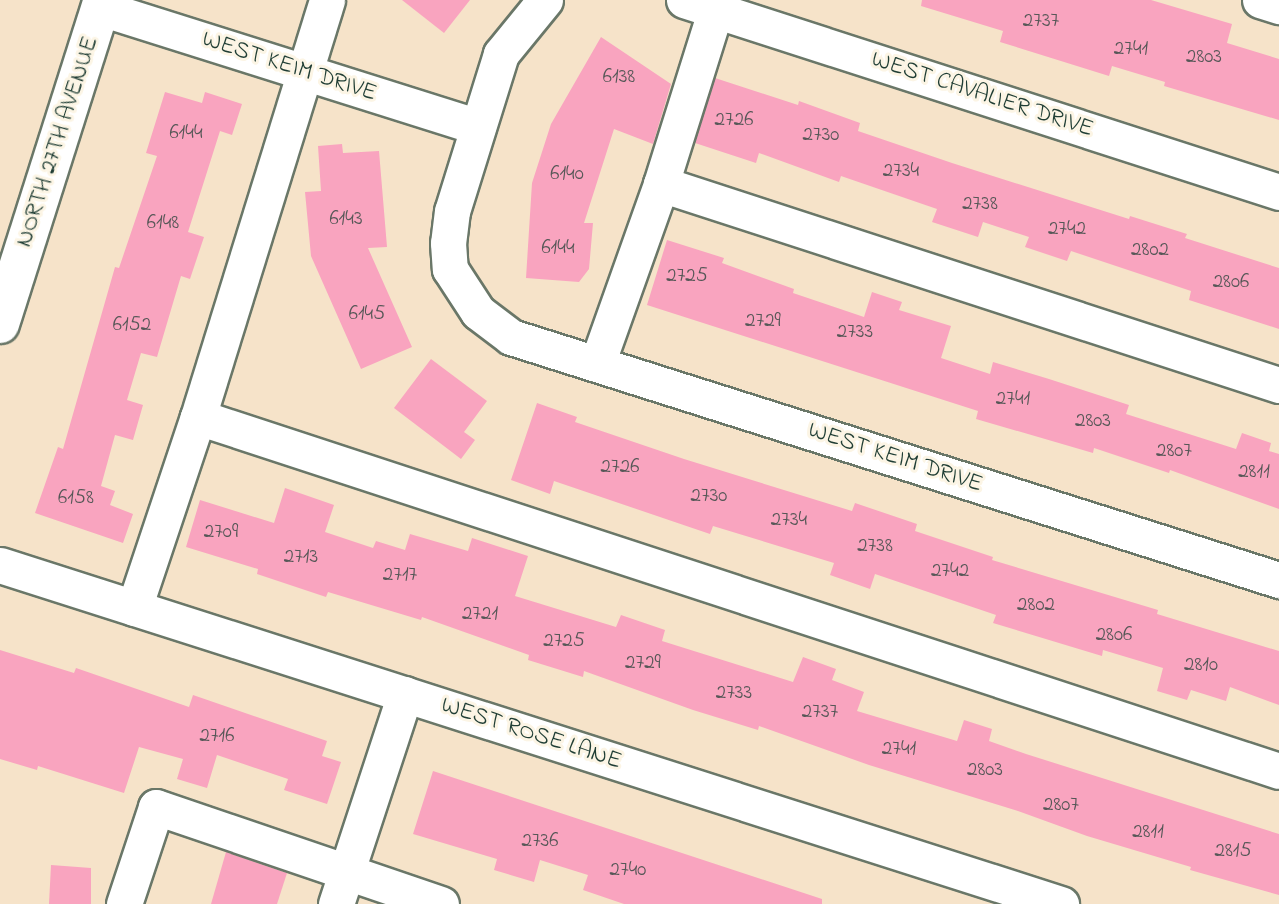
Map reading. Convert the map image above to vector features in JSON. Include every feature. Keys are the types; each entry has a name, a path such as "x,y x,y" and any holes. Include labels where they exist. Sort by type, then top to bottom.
{"main road":[{"name":"NORTH 27TH AVENUE","path":"0,324 102,4"}],"street":[{"path":"134,608 198,417 327,0"},
{"name":"WEST KEIM DRIVE","path":"545,0 501,54 452,211 448,243 450,269 478,313 511,337 1279,580"},
{"path":"1260,0 1279,6"},
{"name":"WEST KEIM DRIVE","path":"102,4 303,72 478,127"},
{"path":"597,364 661,184 700,4"},
{"name":"WEST CAVALIER DRIVE","path":"700,4 1279,192"},
{"path":"661,184 1279,385"},
{"path":"198,417 1279,771"},
{"name":"WEST ROSE LANE","path":"0,565 1061,904"},
{"path":"341,889 405,694"},
{"path":"124,904 156,807 341,889 441,904"}],"building":[{"path":"402,0 470,0 444,33"},
{"path":"922,0 1151,0 1232,24 1227,43 1279,59 1279,120 1164,86 1165,82 1112,66 1109,76 1000,42 1003,31 921,6"},
{"path":"601,37 671,84 653,144 614,129 584,223 593,223 589,269 579,282 526,278 532,183 551,124"},
{"path":"715,78 798,105 799,101 860,123 858,131 1129,219 1130,216 1187,234 1185,238 1279,268 1279,329 1189,300 1191,291 1071,251 1067,261 1025,247 1029,237 983,222 978,237 932,222 937,209 841,176 839,182 759,153 756,163 695,143"},
{"path":"165,92 202,103 205,92 242,104 232,135 220,131 188,232 204,237 190,279 181,276 157,357 141,353 127,400 143,405 133,440 115,435 101,486 115,491 110,505 133,514 123,543 35,513 58,447 63,449 115,267 119,268 157,156 146,153"},
{"path":"342,144 343,153 379,151 387,247 368,248 412,347 361,369 311,256 305,192 321,191 318,146"},
{"path":"667,240 724,258 722,263 794,289 793,293 864,317 872,292 902,302 899,310 951,326 941,358 990,374 993,362 1049,379 1129,405 1126,414 1236,449 1242,433 1271,443 1269,451 1279,454 1279,509 1170,470 1169,473 1094,448 1093,453 976,419 978,411 647,305"},
{"path":"431,359 487,401 464,432 475,440 461,459 394,408"},
{"path":"537,403 577,417 575,422 684,459 852,511 855,503 917,524 915,531 993,557 992,560 1158,610 1157,614 1279,651 1279,705 1230,687 1226,701 1191,690 1187,700 1157,691 1163,668 1103,650 1102,656 993,623 996,615 875,574 870,589 830,575 834,563 713,526 710,534 554,481 550,494 511,480"},
{"path":"285,488 334,505 325,532 373,548 376,541 405,550 410,534 468,551 472,538 528,556 515,596 616,627 621,615 665,630 662,641 793,682 803,657 836,669 832,680 864,692 857,711 957,741 964,720 992,729 989,741 1279,834 1279,895 1190,870 1191,867 869,765 759,726 758,730 693,710 584,671 583,677 528,660 529,655 422,617 421,620 328,592 326,597 257,574 258,569 186,547 200,500 274,523"},
{"path":"0,650 74,673 76,668 189,707 193,695 327,741 322,756 341,762 327,804 284,790 288,779 217,755 207,788 177,779 183,759 139,747 124,793 38,766 37,770 0,759"},
{"path":"433,771 822,899 822,904 624,904 583,890 588,875 540,860 534,882 494,870 497,859 413,834"},
{"path":"226,852 287,873 277,904 211,904"},
{"path":"51,865 91,868 91,904 49,904"}]}
